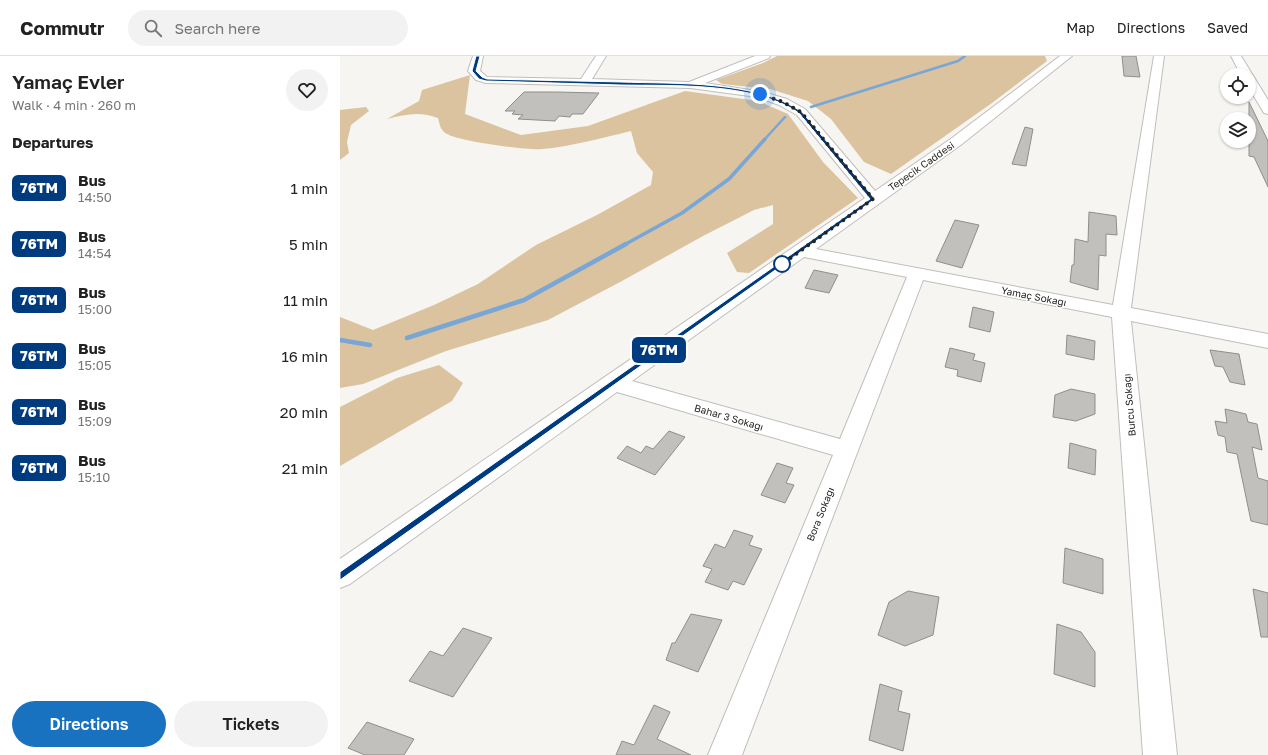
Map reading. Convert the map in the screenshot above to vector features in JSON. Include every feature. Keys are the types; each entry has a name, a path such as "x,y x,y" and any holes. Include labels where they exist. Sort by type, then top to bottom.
{"street":[{"path":"478,56 474,71 480,78 486,80 690,85 760,94 783,102 796,109 873,199"},
{"path":"584,83 601,56"},
{"path":"690,85 765,56"},
{"name":"Tepecik Caddesi","path":"340,575 957,141 1068,56"},
{"name":"Burcu Sokağı","path":"1159,56 1121,313 1160,755"},
{"path":"1236,56 1243,68"},
{"path":"1256,90 1268,110"},
{"name":"Yamaç Sokağı","path":"800,251 1268,340"},
{"name":"Bora Sokağı","path":"724,755 917,274"},
{"name":"Bahar 3 Sokağı","path":"612,383 846,450"}],"shaded area":[{"path":"777,56 1045,56 1047,61 992,103 891,174 864,162 831,119 808,101 770,89 722,84 716,80 763,63"},
{"path":"470,75 465,114 521,135 588,126 685,91 758,101 788,114 823,162 858,198 749,273 737,272 727,253 773,224 773,205 754,210 703,236 548,320 446,351 363,384 340,388 340,317 373,330 434,305 478,284 536,245 597,215 651,185 653,172 637,153 631,131 576,144 554,148 535,149 494,145 454,137 443,131 438,118 425,114 407,115 387,119 419,101 422,90"},
{"path":"366,107 369,111 351,125 347,142 349,153 340,160 340,110"},
{"path":"439,365 463,383 452,401 340,466 340,407 397,378"}],"building":[{"path":"1122,56 1136,56 1140,77 1124,76"},
{"path":"524,92 599,93 583,114 572,114 570,117 559,116 555,121 518,119 523,115 512,114 515,111 505,111"},
{"path":"1249,104 1250,104 1254,112 1249,112"},
{"path":"1256,116 1268,141 1268,187 1254,157 1249,156 1249,148 1256,148"},
{"path":"1025,127 1033,129 1026,166 1012,164"},
{"path":"1089,212 1116,216 1117,235 1106,234 1106,256 1099,255 1098,290 1070,282 1072,265 1074,265 1075,239 1088,242"},
{"path":"955,220 979,225 962,268 936,261"},
{"path":"814,270 838,275 829,293 805,288"},
{"path":"973,307 994,312 990,332 969,327"},
{"path":"1067,335 1095,341 1094,360 1066,354"},
{"path":"950,348 975,354 973,360 985,363 981,382 957,376 958,370 945,367"},
{"path":"1210,350 1239,354 1245,385 1230,382 1223,367 1215,366"},
{"path":"1071,389 1095,394 1095,414 1076,421 1053,417 1055,395"},
{"path":"1225,409 1246,414 1248,422 1257,424 1262,450 1252,447 1258,478 1268,481 1268,525 1251,521 1237,454 1227,452 1225,437 1218,435 1215,421 1227,423"},
{"path":"669,431 685,437 655,475 617,458 627,446 641,453 646,446 653,449"},
{"path":"1070,443 1096,450 1095,475 1068,468"},
{"path":"777,463 793,468 786,483 794,485 785,503 761,495"},
{"path":"734,530 753,536 749,545 762,549 744,585 733,581 728,590 705,582 712,569 703,566 715,544 725,548"},
{"path":"1065,548 1103,559 1103,594 1063,583"},
{"path":"1253,589 1268,593 1268,637 1261,637"},
{"path":"908,591 939,597 933,635 905,646 878,635 889,602"},
{"path":"691,614 722,620 698,672 666,660 672,643 675,643"},
{"path":"1057,624 1081,632 1095,652 1095,687 1054,674"},
{"path":"463,628 492,638 453,697 409,681 430,651 443,656"},
{"path":"880,684 902,691 898,711 910,714 903,751 869,740"},
{"path":"654,705 670,712 657,739 691,755 616,755 622,741 634,745"},
{"path":"367,722 414,739 404,755 365,755 348,748"}],"waterway":[{"path":"811,107 958,61 965,56"},
{"path":"764,140 785,117"},
{"path":"624,245 682,213 729,179 765,139"},
{"path":"407,338 524,300 626,244"},
{"path":"340,340 370,345"}],"bus line":[{"name":"76TM","path":"340,575 873,199 801,112 774,98 742,91 690,85 486,80 476,75 474,71 478,56"}],"route":[{"path":"760,94 774,98 801,112 873,199 782,264"}]}
